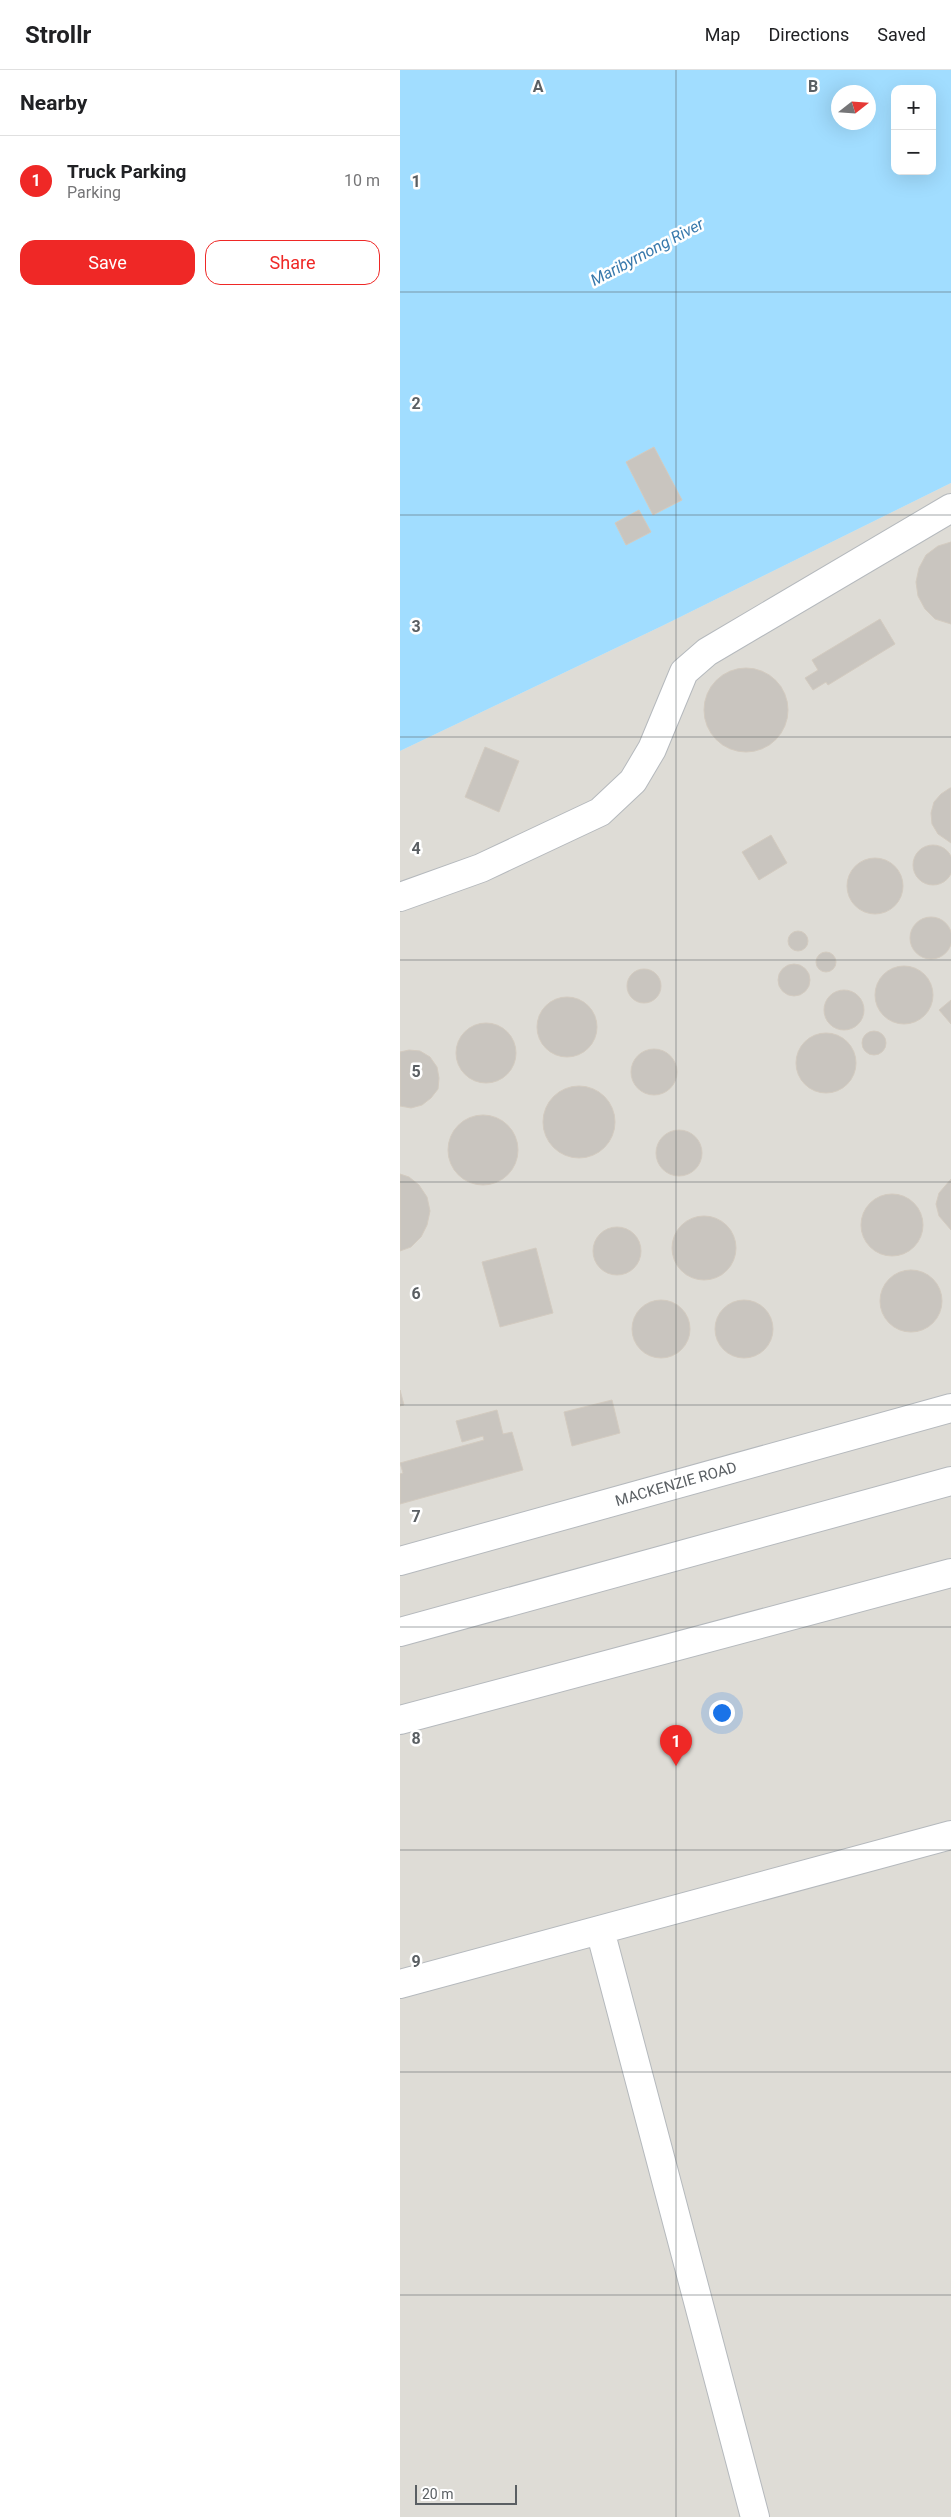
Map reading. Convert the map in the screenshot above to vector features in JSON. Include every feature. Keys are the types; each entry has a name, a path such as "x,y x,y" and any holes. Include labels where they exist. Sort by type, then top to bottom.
{"lane":[{"path":"400,897 481,868 600,812 633,781 652,749 684,672 707,652 951,508"},
{"name":"MACKENZIE ROAD","path":"400,1561 951,1408"},
{"path":"400,1632 951,1481"},
{"path":"400,1720 951,1572"},
{"path":"400,1984 951,1834"},
{"path":"600,1930 754,2517"}],"shaded area":[{"path":"951,483 951,2517 400,2517 400,751 662,626"}],"water":[{"name":"Maribyrnong River","path":"400,70 951,70 951,483 662,626 400,751"}],"building":[{"path":"654,447 682,500 653,515 626,462"},
{"path":"639,510 651,532 626,545 615,523"},
{"path":"951,542 951,624 935,619 925,609 918,596 916,582 919,568 926,555 938,546"},
{"path":"880,619 895,644 828,685 826,682 813,690 805,678 818,670 812,660"},
{"path":"746,668 769,675 781,687 788,710 781,733 769,745 746,752 723,745 711,733 704,710 711,687 723,675"},
{"path":"485,747 519,761 499,812 465,797"},
{"path":"950,788 951,843 938,834 932,824 931,813 934,802"},
{"path":"771,835 787,863 759,880 742,852"},
{"path":"929,845 937,845 944,848 950,854 953,865 950,876 944,882 937,885 929,885 922,882 916,876 913,869 913,861 916,854 922,848"},
{"path":"869,858 881,858 891,862 899,870 903,886 899,902 891,910 881,914 869,914 859,910 851,902 847,892 847,880 851,870 859,862"},
{"path":"927,917 935,917 946,923 952,938 946,953 935,959 927,959 916,953 910,942 910,934 916,923"},
{"path":"798,931 805,934 808,941 805,948 798,951 791,948 788,941 791,934"},
{"path":"826,952 833,955 836,962 833,969 826,972 819,969 816,962 819,955"},
{"path":"794,964 800,965 805,969 809,974 809,986 805,991 800,995 794,996 788,995 783,991 779,986 778,980 779,974 783,969 788,965"},
{"path":"904,966 920,971 928,979 933,995 928,1011 920,1019 904,1024 888,1019 880,1011 875,995 880,979 888,971"},
{"path":"644,969 651,970 656,974 660,979 660,993 656,998 651,1002 644,1003 637,1002 632,998 628,993 627,986 628,979 632,974 637,970"},
{"path":"848,990 855,993 861,999 864,1010 863,1018 855,1027 848,1030 840,1030 833,1027 825,1018 824,1006 827,999 836,991"},
{"path":"567,997 584,1002 592,1010 597,1027 592,1044 584,1052 567,1057 550,1052 542,1044 537,1027 542,1010 550,1002"},
{"path":"951,1000 951,1024 939,1010"},
{"path":"480,1023 492,1023 503,1028 511,1036 516,1047 514,1065 503,1078 492,1083 480,1083 469,1078 461,1070 456,1059 456,1047 461,1036 469,1028"},
{"path":"874,1031 879,1032 885,1038 885,1048 879,1054 874,1055 869,1054 863,1048 862,1043 863,1038 869,1032"},
{"path":"826,1033 838,1035 851,1046 856,1063 854,1075 843,1088 826,1093 814,1091 801,1080 796,1063 798,1051 809,1038"},
{"path":"659,1049 663,1050 673,1059 676,1063 676,1081 667,1091 659,1095 649,1095 641,1091 632,1081 631,1067 635,1059 645,1050"},
{"path":"409,1050 420,1051 430,1057 437,1067 439,1078 438,1089 431,1098 422,1105 411,1108 400,1106 400,1052"},
{"path":"572,1086 586,1086 605,1096 615,1115 615,1129 605,1148 586,1158 572,1158 553,1148 543,1129 543,1115 553,1096"},
{"path":"476,1115 490,1115 503,1121 512,1130 518,1143 516,1163 508,1175 490,1185 476,1185 463,1179 454,1170 448,1157 448,1143 454,1130 463,1121"},
{"path":"674,1130 684,1130 698,1140 702,1153 698,1166 692,1172 684,1176 674,1176 660,1166 656,1158 656,1148 666,1134"},
{"path":"400,1174 409,1177 419,1185 427,1197 430,1211 427,1225 421,1237 411,1247 400,1251"},
{"path":"951,1179 951,1230 939,1216 936,1204 939,1193"},
{"path":"892,1194 904,1197 914,1203 920,1213 923,1225 920,1237 914,1247 904,1253 892,1256 880,1253 870,1247 864,1237 861,1225 864,1213 870,1203 880,1197"},
{"path":"698,1216 710,1216 727,1225 734,1236 736,1248 734,1260 727,1271 710,1280 698,1280 686,1275 677,1266 672,1254 672,1242 677,1230 686,1221"},
{"path":"617,1227 626,1229 634,1234 639,1242 641,1251 639,1260 634,1268 626,1273 617,1275 608,1273 600,1268 595,1260 593,1251 595,1242 600,1234 608,1229"},
{"path":"536,1248 553,1313 500,1327 482,1262"},
{"path":"911,1270 923,1273 933,1279 939,1289 942,1301 939,1313 933,1323 923,1329 911,1332 899,1329 889,1323 883,1313 880,1301 883,1289 889,1279 899,1273"},
{"path":"655,1300 667,1300 682,1308 690,1323 690,1335 682,1350 667,1358 655,1358 640,1350 632,1335 632,1323 640,1308"},
{"path":"744,1300 755,1302 768,1313 773,1329 771,1340 760,1353 744,1358 733,1356 720,1345 715,1329 717,1318 728,1305"},
{"path":"400,1390 404,1405 400,1406"},
{"path":"612,1400 620,1433 572,1446 564,1412"},
{"path":"497,1410 503,1434 512,1432 523,1470 400,1504 400,1474 403,1473 400,1463 484,1440 483,1436 462,1442 456,1421"}],"place":[{"name":"Truck Parking","path":"676,1766"}]}
